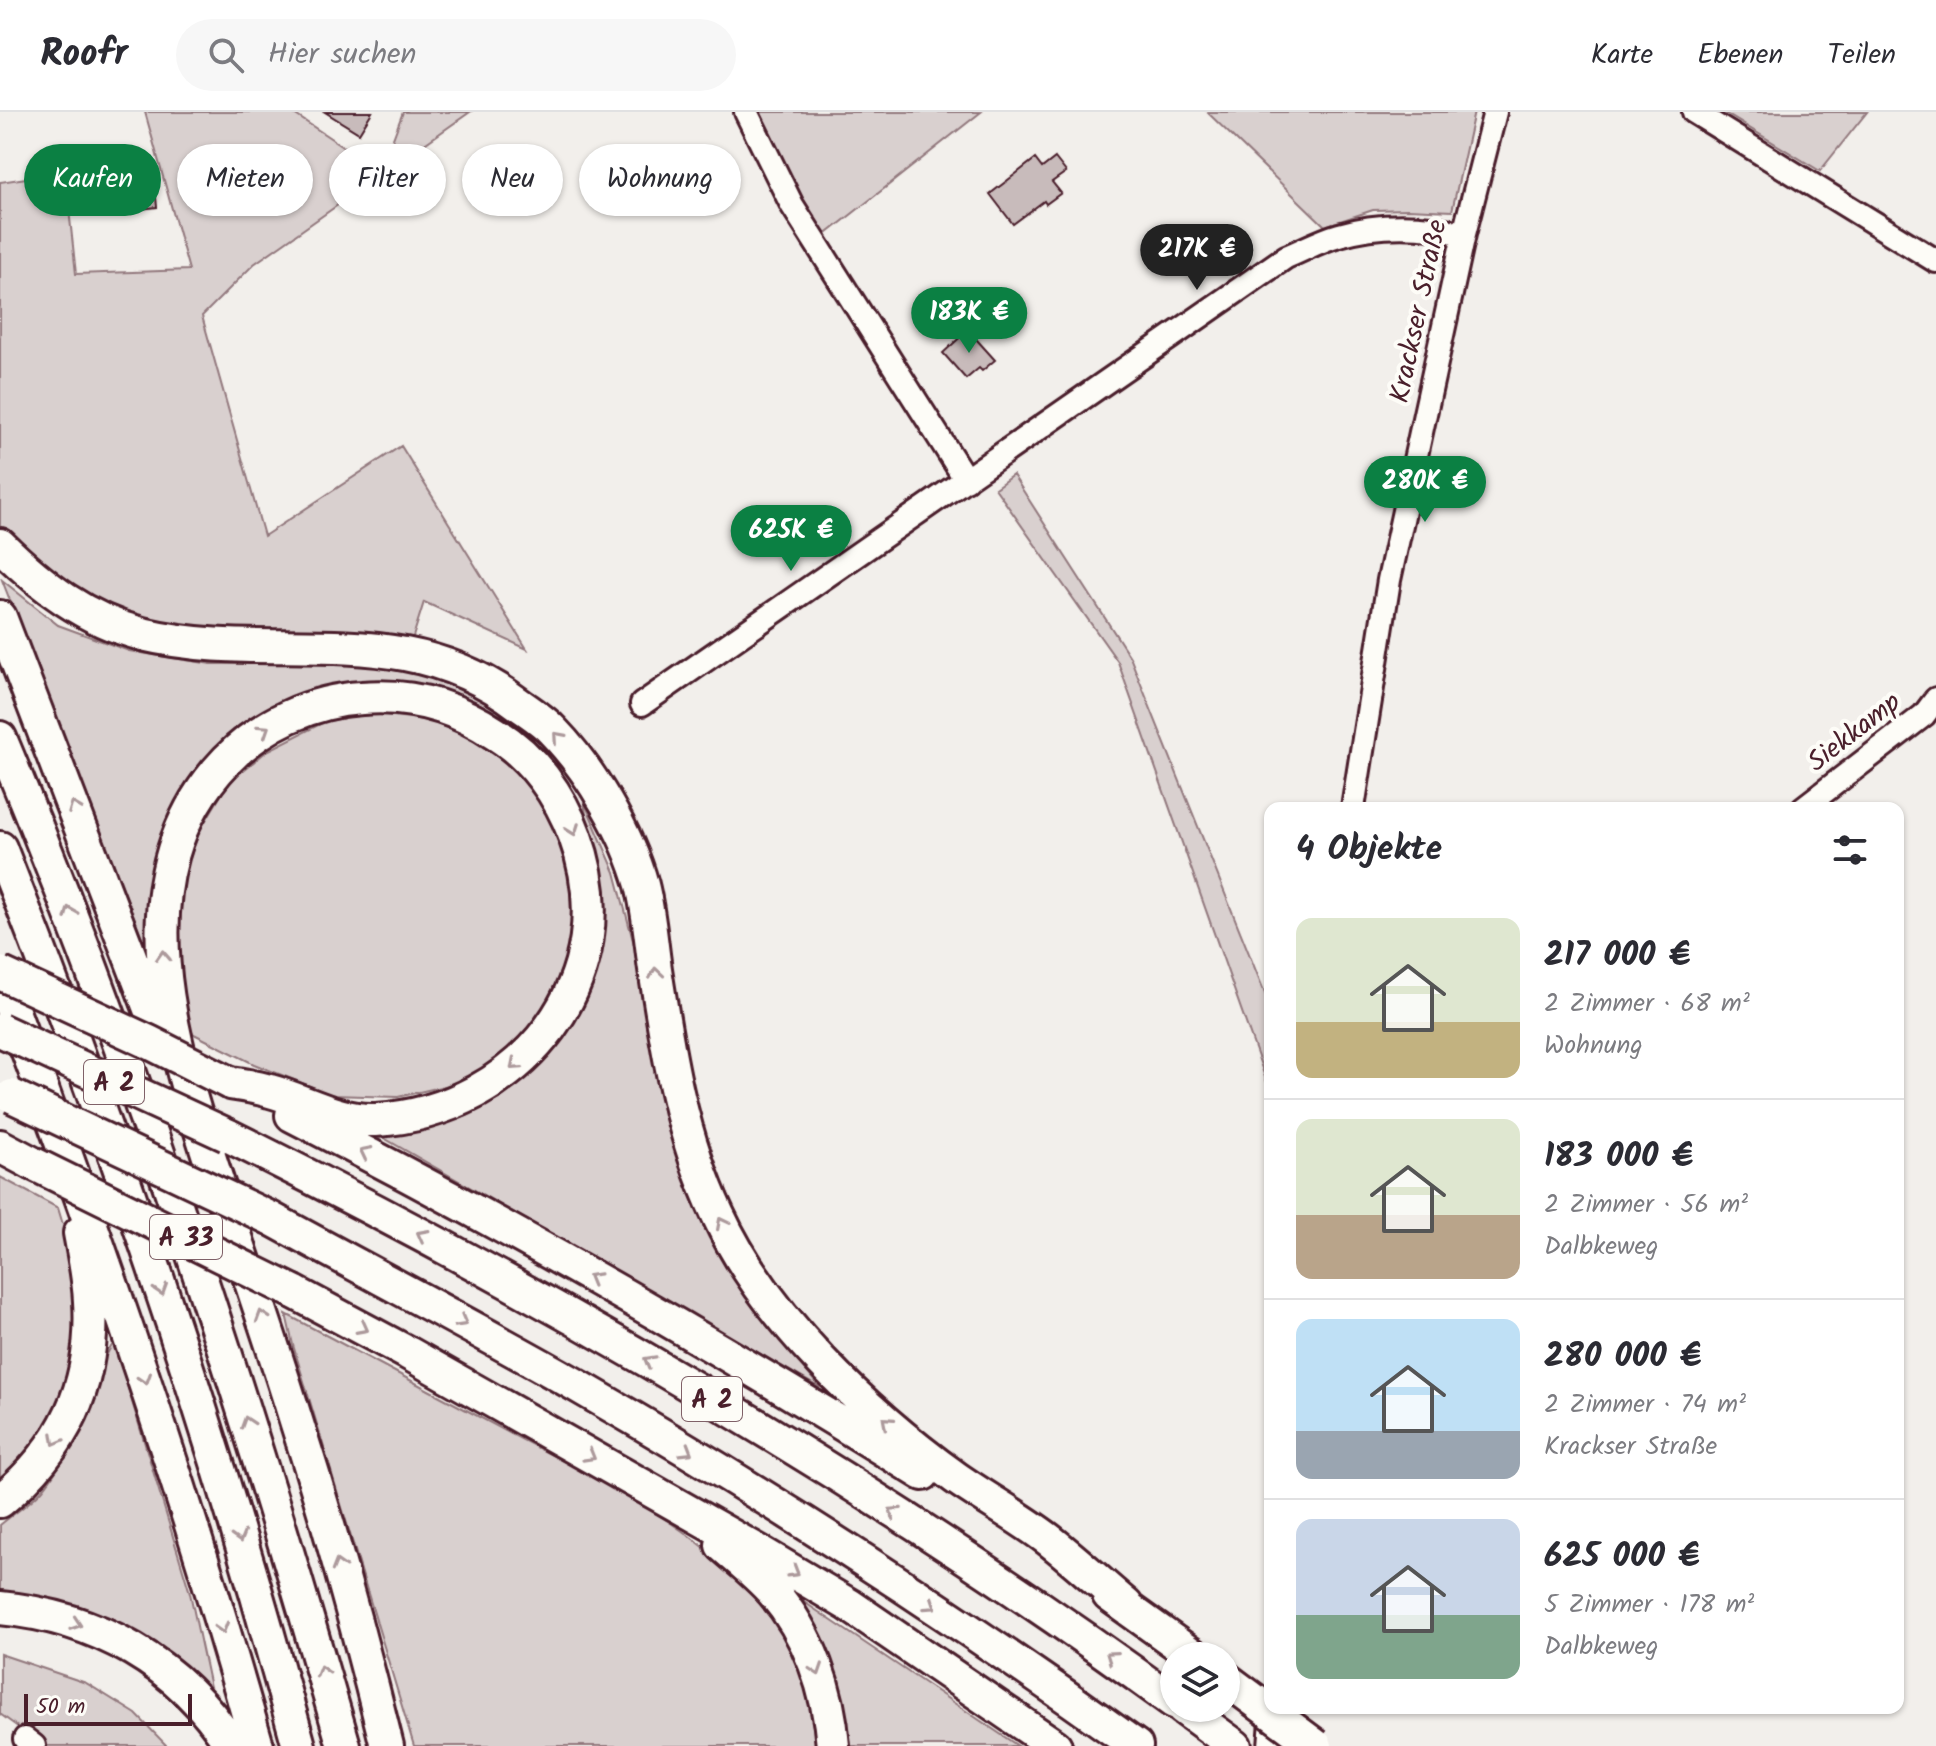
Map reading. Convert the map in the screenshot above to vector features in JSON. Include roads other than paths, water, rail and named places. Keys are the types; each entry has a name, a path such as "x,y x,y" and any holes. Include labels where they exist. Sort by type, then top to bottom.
{"highway":[{"path":"0,545 32,577 80,610 139,633 201,644 358,647 412,654 456,667 503,692 551,729 590,776 619,830 642,885 670,1065 683,1121 699,1174 744,1264 799,1334 874,1411 955,1477 1046,1538 1175,1642"},
{"path":"0,617 213,1167"},
{"path":"230,1083 273,1091 308,1106 369,1121 410,1116 445,1107 484,1089 518,1064 557,1020 578,978 586,938 589,901 584,858 567,815 545,779 514,745 473,719 433,704 397,698 360,697 319,705 276,722 244,743 217,770 193,805 175,844 166,888 162,935 165,986 177,1047 296,1419 387,1746"},
{"name":"A 33","path":"0,738 101,990 203,1285 291,1560 344,1746"},
{"name":"A 33","path":"0,848 46,965 146,1244 221,1475 299,1746"},
{"path":"0,975 149,1042 468,1205 769,1378 1126,1605"},
{"path":"0,975 92,1220 257,1746"},
{"name":"A 2","path":"0,1030 227,1135 540,1299 750,1421 1003,1583 1160,1692"},
{"name":"A 2","path":"6,1093 270,1218 582,1389 737,1481 952,1619 1136,1746"},
{"path":"0,1501 24,1482 48,1455 83,1387 90,1349 90,1300 80,1233 45,1094"},
{"path":"0,1146 294,1292 422,1360 849,1605 1055,1746"},
{"path":"678,1506 773,1592 800,1632 815,1664 828,1708 833,1746"},
{"path":"0,1608 68,1621 107,1636 136,1652 170,1673 232,1746"},
{"path":"1240,1689 1264,1707"},
{"path":"375,1694 394,1746"},
{"path":"1273,1714 1316,1746"},
{"path":"1202,1722 1224,1738"}],"street":[{"path":"746,112 792,205 966,480"},
{"name":"Krackser Straße","path":"1354,802 1389,580 1464,234 1495,112"},
{"path":"1694,112 1936,261"},
{"path":"642,704 1286,257 1340,234 1407,225 1464,234"},
{"name":"Siekkamp","path":"1811,802 1924,715 1936,699"},
{"path":"1270,1746 1273,1714"}]}
